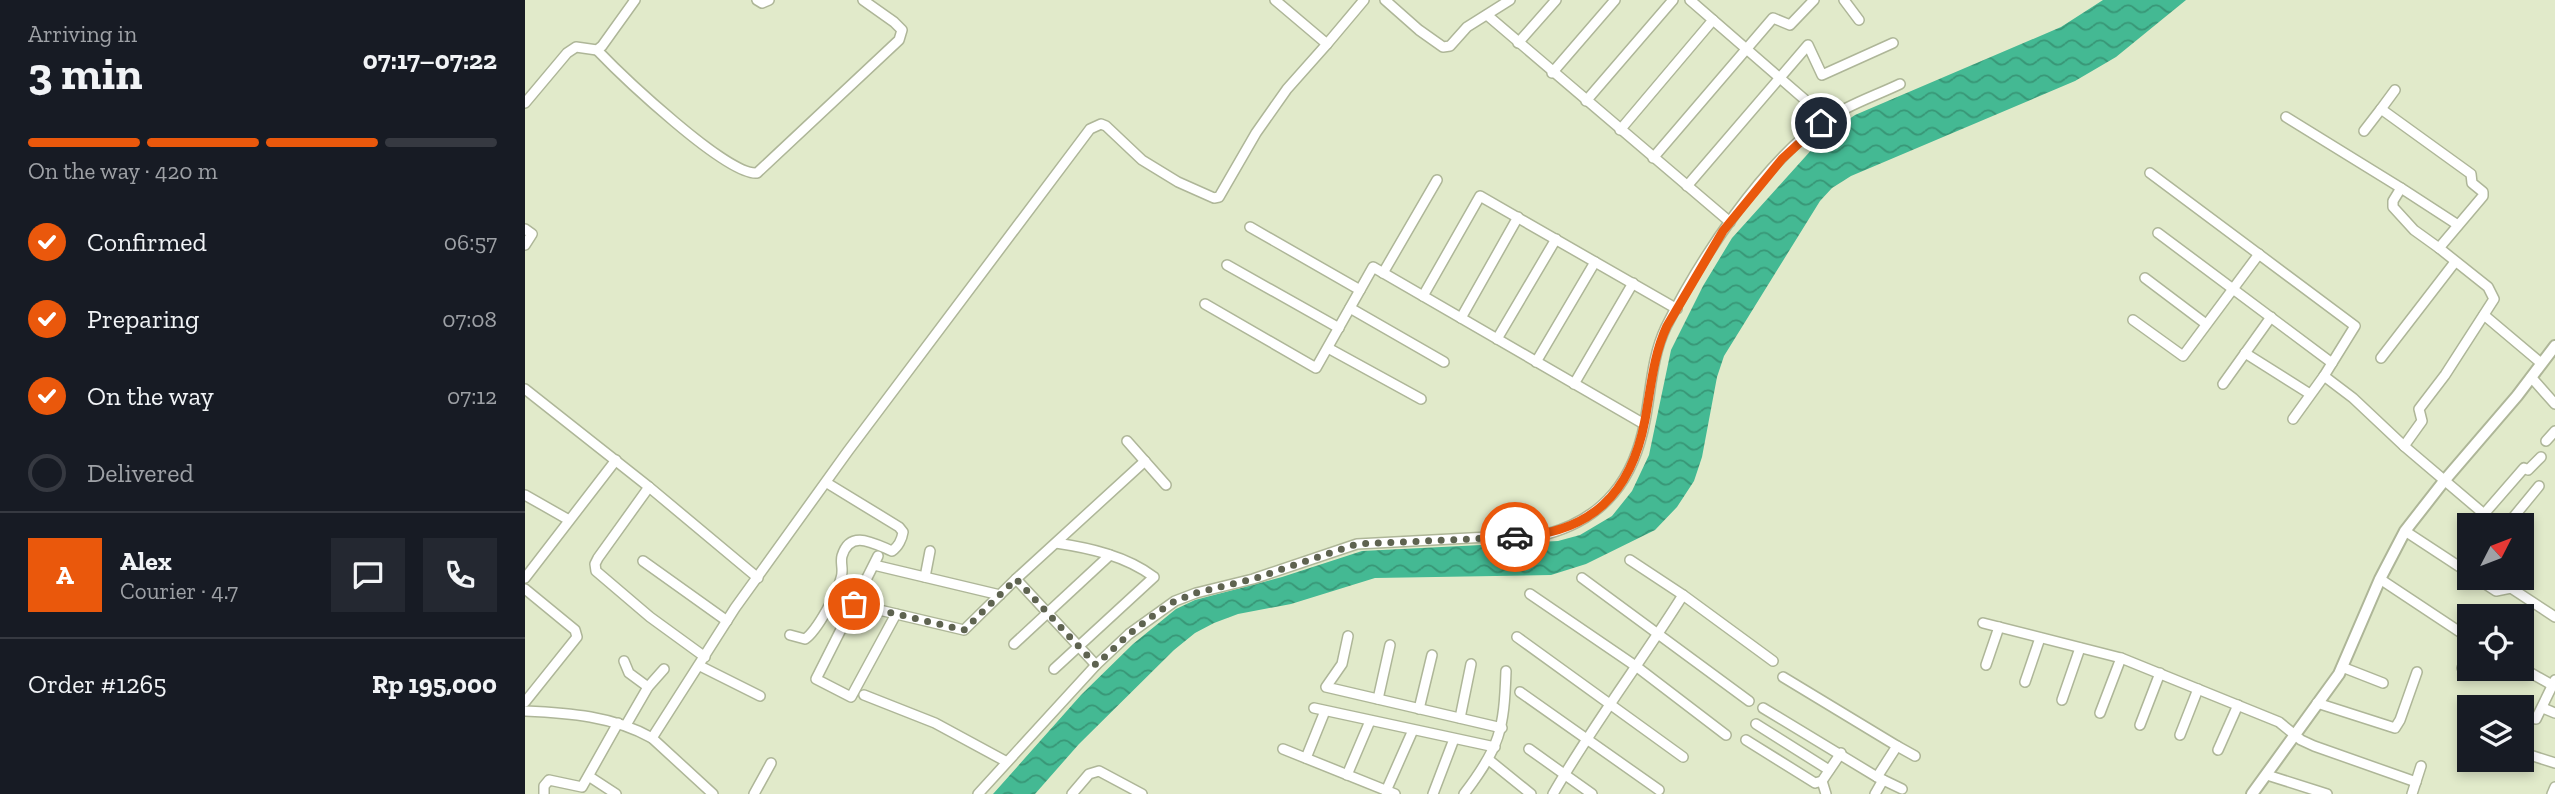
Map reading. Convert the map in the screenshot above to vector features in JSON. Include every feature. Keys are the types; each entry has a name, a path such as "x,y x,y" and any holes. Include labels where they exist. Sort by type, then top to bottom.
{"street":[{"path":"597,50 635,0"},
{"path":"757,0 762,3 769,0"},
{"path":"525,103 576,47 597,50 691,135 742,171 757,173 899,40 902,30 863,0"},
{"path":"1275,0 1327,44"},
{"path":"652,738 727,621 1090,129 1101,124 1106,126 1142,160 1178,182 1214,198 1219,197 1256,133 1280,100 1364,0"},
{"path":"1385,0 1443,47 1452,44 1467,27 1510,0"},
{"path":"1518,43 1556,0"},
{"path":"1552,73 1615,0"},
{"path":"1586,101 1673,0"},
{"path":"1690,0 1811,105 1821,123"},
{"path":"1653,158 1773,18 1790,25 1814,0"},
{"path":"1844,0 1859,20"},
{"path":"1487,15 1730,222"},
{"path":"1620,130 1713,20"},
{"path":"1687,186 1808,45 1822,75 1893,43"},
{"path":"978,794 1096,665 1129,634 1175,601 1253,579 1357,544 1527,536 1568,528 1602,508 1617,489 1634,456 1644,424 1661,339 1730,222 1782,159 1821,123 1900,84"},
{"path":"2364,131 2395,90"},
{"path":"2381,109 2470,174 2472,183 2483,192 2483,196 2439,248"},
{"path":"2286,117 2458,225"},
{"path":"2150,173 2355,326 2293,419"},
{"path":"1383,273 1437,180"},
{"path":"2402,188 2393,201 2393,207 2414,230 2492,291 2494,302 2419,409 2422,421 2403,446"},
{"path":"1423,296 1480,196 1677,309"},
{"path":"1461,318 1518,217"},
{"path":"1250,228 1360,290"},
{"path":"525,229 532,234 525,244"},
{"path":"2158,233 2332,362"},
{"path":"1497,339 1556,239"},
{"path":"2133,320 2183,356 2259,254"},
{"path":"1536,362 1595,262"},
{"path":"2381,358 2455,262"},
{"path":"1227,265 1339,328"},
{"path":"1205,304 1316,368 1373,267 1644,424"},
{"path":"2145,278 2206,324"},
{"path":"1574,384 1633,283"},
{"path":"1350,308 1444,362"},
{"path":"2484,315 2542,363"},
{"path":"2223,384 2271,317"},
{"path":"2252,794 2342,667 2380,579 2405,531 2555,346"},
{"path":"1328,348 1421,399"},
{"path":"2245,353 2310,394"},
{"path":"2324,376 2354,398 2403,446 2483,513"},
{"path":"2531,377 2555,404"},
{"path":"525,388 758,578"},
{"path":"2546,441 2555,431"},
{"path":"1127,441 1166,485"},
{"path":"2485,513 2524,468 2528,470 2541,457"},
{"path":"525,578 616,460"},
{"path":"854,604 964,630 1145,461"},
{"path":"790,635 805,639 815,628 841,581 842,555 849,543 853,540 865,540 892,551 902,537 903,532 899,527 827,482"},
{"path":"2517,513 2539,486"},
{"path":"649,487 598,558 596,571 650,617 705,657"},
{"path":"525,495 569,520"},
{"path":"2405,531 2457,565"},
{"path":"1054,669 1154,577 1143,569 1110,555 1056,543"},
{"path":"925,577 930,551"},
{"path":"1014,644 1110,555"},
{"path":"896,614 852,697 816,679 876,560 925,577 1000,595"},
{"path":"1630,560 1683,595 1773,662"},
{"path":"643,561 727,621"},
{"path":"1582,578 1749,701"},
{"path":"1016,579 1096,665"},
{"path":"2380,579 2457,630"},
{"path":"525,589 575,630 577,638 525,702"},
{"path":"2514,590 2555,617"},
{"path":"1530,594 1637,667 1726,735"},
{"path":"1553,794 1683,595"},
{"path":"1983,622 2121,657 2284,724 2295,735 2314,746 2416,782"},
{"path":"1986,665 1999,627"},
{"path":"1348,636 1342,664 1326,687 1501,728"},
{"path":"1517,637 1683,757"},
{"path":"2025,682 2040,638"},
{"path":"1378,699 1391,646"},
{"path":"2062,700 2080,648"},
{"path":"1419,709 1432,655"},
{"path":"2100,713 2121,657"},
{"path":"624,661 629,673 648,687"},
{"path":"1460,718 1471,664"},
{"path":"700,666 760,696"},
{"path":"2342,667 2383,683"},
{"path":"544,794 544,786 549,780 582,787 622,724 664,668"},
{"path":"1464,794 1489,760 1495,747 1501,728 1506,671"},
{"path":"2317,703 2395,728 2417,672"},
{"path":"2140,725 2160,673"},
{"path":"2534,674 2553,683 2543,708 2534,720"},
{"path":"1783,677 1915,757"},
{"path":"2180,734 2198,689"},
{"path":"1520,692 1659,790"},
{"path":"864,695 935,723 1007,762"},
{"path":"2218,750 2238,705"},
{"path":"1314,708 1495,747"},
{"path":"1763,708 1902,789"},
{"path":"2543,708 2555,713"},
{"path":"525,711 575,714 622,724 652,738 713,794"},
{"path":"1306,758 1325,711"},
{"path":"1347,775 1370,721"},
{"path":"1756,724 1829,770"},
{"path":"1283,749 1390,792 1413,730"},
{"path":"1433,794 1454,739"},
{"path":"1746,740 1815,783 1822,781 1841,753"},
{"path":"1875,794 1880,778 1897,746"},
{"path":"1529,749 1593,794"},
{"path":"2534,756 2555,764"},
{"path":"1489,760 1531,794"},
{"path":"754,794 771,763"},
{"path":"2412,794 2421,766"},
{"path":"1072,794 1090,774 1100,771 1142,794"},
{"path":"2267,775 2327,794"},
{"path":"590,777 616,794"},
{"path":"1822,781 1826,794"},
{"path":"2552,794 2555,787"}],"water":[{"path":"2103,0 2186,0 2116,57 2075,81 1851,176 1832,188 1820,201 1724,356 1717,377 1702,457 1694,481 1677,507 1655,530 1586,564 1551,575 1375,578 1291,604 1238,614 1214,623 1195,633 1174,650 1079,744 1035,794 993,794 1081,695 1133,644 1176,609 1195,600 1282,577 1362,551 1558,541 1580,535 1612,516 1632,491 1649,455 1671,350 1703,286 1732,238 1823,137 1855,115 2061,27"}],"way so far":[{"path":"854,604 964,630 1016,579 1096,665 1129,634 1158,612 1175,601 1196,593 1253,579 1357,544 1515,537"}],"route":[{"path":"1515,537 1547,534 1568,528 1602,508 1617,489 1639,443 1651,380 1667,326 1723,231 1747,199 1782,159 1821,123"}]}
